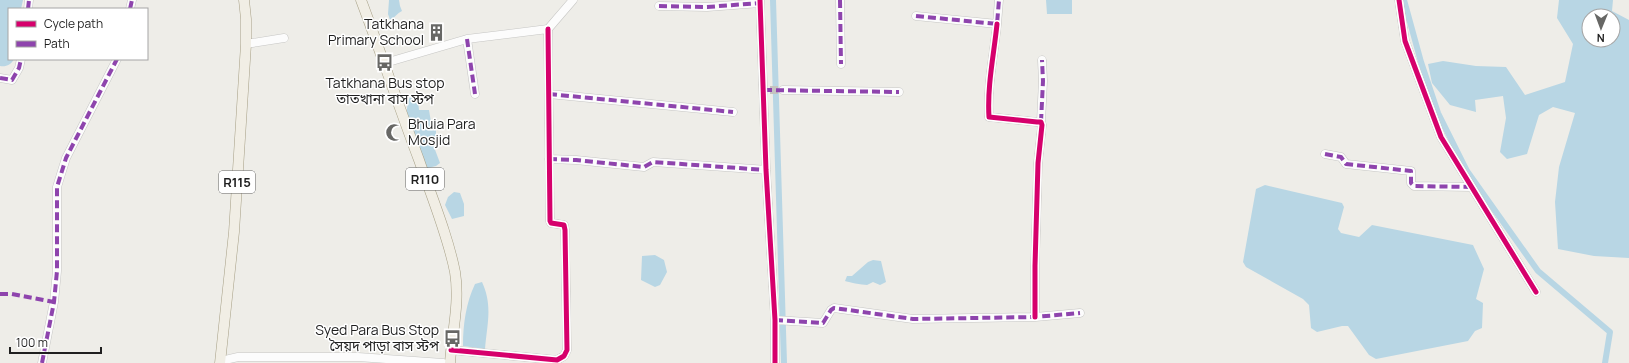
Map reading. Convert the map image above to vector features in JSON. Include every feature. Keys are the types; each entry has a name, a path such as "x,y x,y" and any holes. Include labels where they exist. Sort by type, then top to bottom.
{"main road":[{"name":"R115","path":"221,362 234,232 246,44 244,0"},
{"name":"R110","path":"361,0 385,63 447,242 455,273 457,306 450,363"}],"street":[{"path":"451,350 557,360 564,356 567,350 565,230 564,225 552,223 550,221 548,29 573,0"},
{"path":"840,0 841,64"},
{"path":"999,0 994,55 990,74 989,117 1042,122"},
{"path":"1399,0 1405,41 1441,137 1536,292"},
{"path":"659,6 707,7 760,2 767,90 766,170 777,320 775,363"},
{"path":"916,16 997,24"},
{"path":"385,63 467,39 548,29"},
{"path":"246,44 284,38"},
{"path":"467,39 475,94"},
{"path":"0,78 12,80 19,68 21,60"},
{"path":"42,363 54,302 57,271 57,187 66,158 116,60"},
{"path":"1036,317 1035,266 1038,163 1042,137 1042,60"},
{"path":"783,90 899,92"},
{"path":"549,94 733,112"},
{"path":"1325,154 1341,157 1346,164 1411,170 1412,183 1414,186 1471,187"},
{"path":"549,159 576,160 644,167 653,162 766,170"},
{"path":"777,320 823,323 831,310 834,308 914,319 1036,317 1080,313"},
{"path":"221,362 238,357 358,357 443,363"}],"water":[{"path":"0,0 23,0 21,8 8,8 8,60 14,60 8,65 0,66"},
{"path":"389,0 399,0 402,11 390,20 388,14"},
{"path":"1046,0 1072,0 1072,14 1047,14"},
{"path":"1559,0 1613,0 1612,8 1581,8 1581,48 1621,48 1621,16 1629,20 1629,258 1594,256 1558,249 1555,202 1559,167 1575,113 1553,107 1539,115 1527,154 1507,159 1500,152 1506,118 1503,96 1475,100 1476,112 1450,105 1432,83 1428,64 1443,61 1476,66 1506,67 1525,95 1565,82 1573,44 1557,18"},
{"path":"411,94 416,96 419,110 429,110 431,122 436,126 436,136 431,139 440,163 436,166 428,168 420,163 406,115"},
{"path":"1265,185 1342,203 1344,207 1338,229 1341,233 1359,237 1372,225 1473,245 1484,269 1476,299 1483,303 1482,328 1475,331 1468,341 1376,359 1369,355 1348,326 1317,332 1311,328 1309,305 1303,299 1246,267 1243,262 1256,189"},
{"path":"454,192 460,193 464,204 464,216 452,219 445,205 448,197"},
{"path":"655,255 664,260 667,272 660,285 655,287 641,280 642,256"},
{"path":"873,260 881,261 886,282 880,285 873,282 867,285 845,281 847,276 852,276 868,262"},
{"path":"482,282 488,307 485,349 463,346 464,322 469,299 475,284"}],"waterway":[{"path":"773,0 784,363"},
{"path":"1404,0 1421,62 1438,113 1467,171 1538,271 1610,332 1605,363"}],"tunnel":[{"path":"770,90 783,90"}],"marked path":[{"path":"28,8 29,0"},
{"path":"130,8 132,0"},
{"path":"840,0 841,64"},
{"path":"916,16 997,24 999,0"},
{"path":"659,6 707,7 760,3"},
{"path":"467,39 475,94"},
{"path":"0,78 12,80 19,68 21,60"},
{"path":"42,363 54,302 57,271 57,187 66,158 116,60"},
{"path":"1041,122 1043,81 1042,60"},
{"path":"764,90 899,92"},
{"path":"549,94 733,112"},
{"path":"1325,154 1341,157 1346,164 1411,171 1411,183 1414,186 1471,187"},
{"path":"549,159 576,160 644,167 653,162 766,170"},
{"path":"0,294 12,294 54,302"},
{"path":"775,320 823,323 831,310 834,308 913,319 1035,317 1080,313"}],"cycle path":[{"path":"760,0 766,170 775,320 775,363"},
{"path":"1399,0 1405,41 1441,137 1536,292"},
{"path":"997,24 990,82 989,117 1041,122 1042,125 1038,163 1035,317"},
{"path":"451,350 557,360 564,356 567,350 565,230 564,225 551,223 550,221 548,29"}],"place":[{"name":"Tatkhana Primary School","path":"437,32"},
{"name":"Tatkhana Bus stop তাতখানা বাস স্টপ","path":"385,63"},
{"name":"Bhuia Para Mosjid","path":"395,132"},
{"name":"Syed Para Bus Stop সৈয়দ পাড়া বাস স্টপ","path":"452,338"}]}
